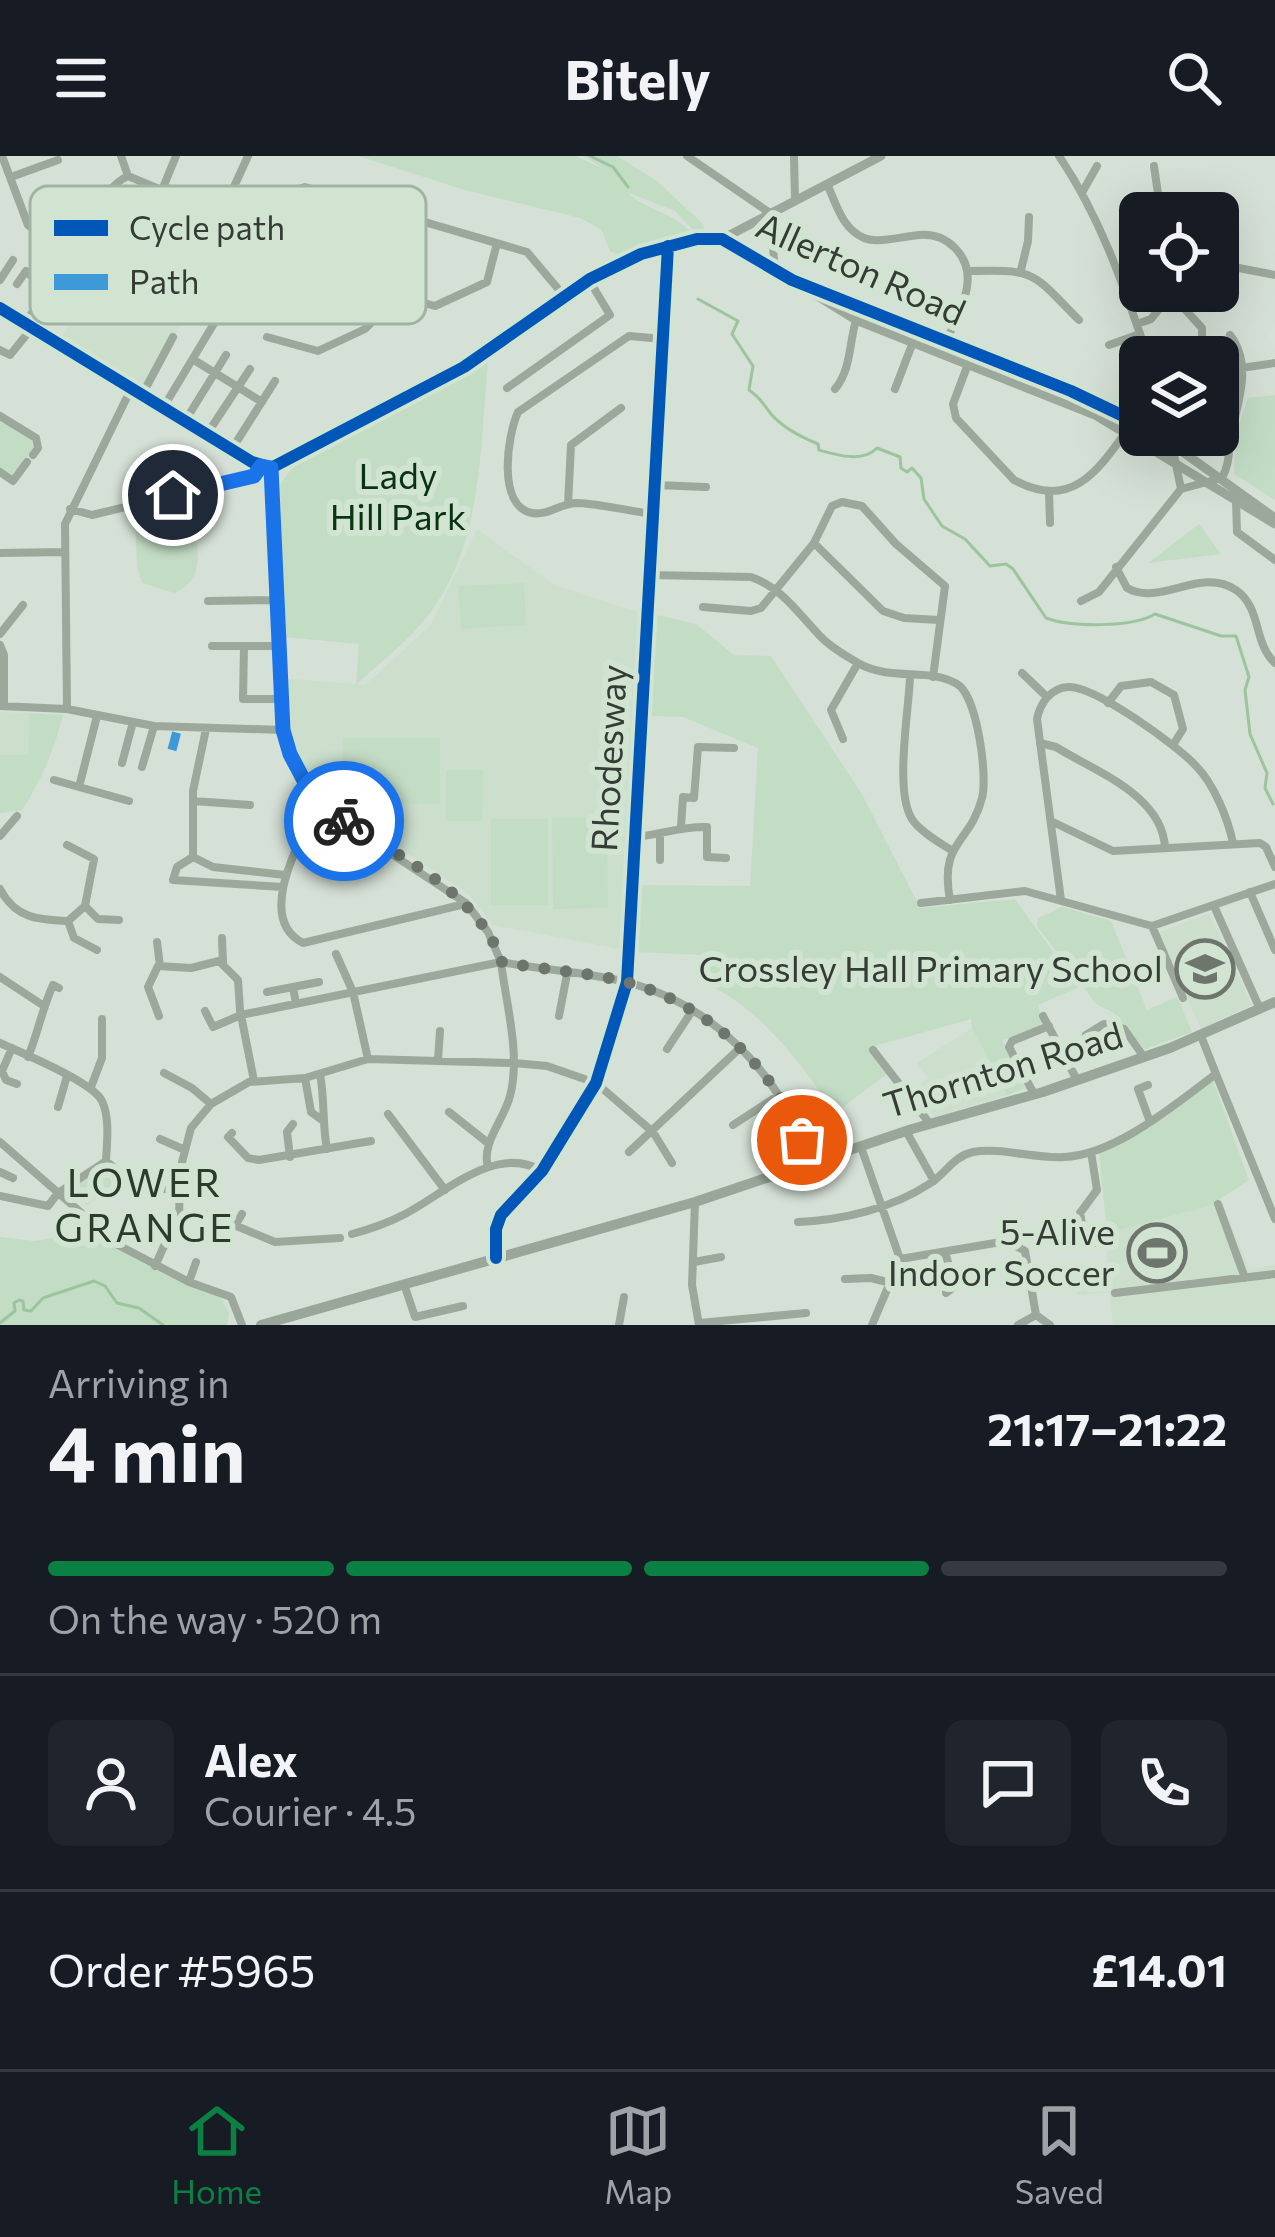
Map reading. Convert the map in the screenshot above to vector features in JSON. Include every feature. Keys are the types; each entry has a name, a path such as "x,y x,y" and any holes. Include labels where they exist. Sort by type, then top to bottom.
{"main road":[{"name":"Thornton Road","path":"261,1325 695,1202 1144,1057 1275,1002"}],"street":[{"path":"2,156 30,228"},
{"path":"121,156 128,176"},
{"path":"165,186 176,156"},
{"path":"234,186 248,156"},
{"path":"687,156 771,213"},
{"path":"794,156 795,200"},
{"path":"722,239 881,156"},
{"path":"1059,156 1111,250 1140,336"},
{"path":"11,177 58,160"},
{"path":"1083,193 1097,166"},
{"path":"1154,166 1158,192"},
{"path":"112,186 128,176 153,186"},
{"path":"827,184 848,229 867,240 928,235 948,241 965,258 967,292 941,353"},
{"path":"771,213 771,268"},
{"path":"1021,270 1029,217"},
{"path":"426,222 527,252 565,297"},
{"name":"Allerton Road","path":"266,467 464,367 589,280 668,246 697,239 722,239 856,320 1119,428"},
{"path":"426,304 435,306 487,282 497,243"},
{"name":"Rhodesway","path":"496,1258 501,1215 542,1171 596,1083 626,982 668,246"},
{"path":"0,280 14,260"},
{"path":"1239,268 1275,275"},
{"path":"969,271 1021,270 1036,278 1079,320"},
{"path":"17,284 26,271 30,275"},
{"path":"507,388 610,315 589,280"},
{"name":"Allerton Road","path":"792,280 1119,412"},
{"path":"0,308 266,467"},
{"path":"1109,345 1157,312"},
{"path":"836,389 846,376 856,320"},
{"path":"163,408 215,324"},
{"path":"267,338 319,351 370,324"},
{"path":"0,350 10,356 29,326"},
{"path":"1081,601 1099,592 1181,489 1222,478 1229,466 1232,432 1243,399 1242,343 1230,334"},
{"path":"653,514 568,504 542,514 526,512 513,503 507,490 518,412 629,336 663,339"},
{"path":"67,709 65,524 136,392 173,338"},
{"path":"895,389 913,342"},
{"path":"185,421 226,355"},
{"path":"194,360 262,402"},
{"path":"1240,368 1275,363"},
{"path":"968,364 952,404 956,418 1015,480 1049,491 1071,488 1090,477 1119,440"},
{"path":"207,434 250,369"},
{"path":"232,449 275,381"},
{"path":"568,504 571,445 621,408"},
{"path":"0,416 36,438 38,448 13,481 0,472"},
{"name":"Allerton Road","path":"1166,456 1275,521"},
{"path":"1172,456 1181,489"},
{"name":"Allerton Road","path":"1192,456 1275,521"},
{"path":"70,509 92,515 254,476 266,467"},
{"path":"266,467 283,730 290,754 317,805 466,903 488,932 502,962 514,1063 511,1094 488,1143 488,1167"},
{"path":"655,485 706,487"},
{"path":"1049,491 1050,523"},
{"path":"1236,501 1237,532 1275,560"},
{"path":"703,607 761,608 814,543 832,506 848,502 862,506 896,544 945,586 933,677"},
{"path":"814,543 883,611 897,617 940,620"},
{"path":"0,553 65,552"},
{"path":"1116,567 1127,589 1144,595 1198,583 1216,583 1239,592 1252,608 1264,649 1275,663"},
{"path":"650,575 751,577 778,590 823,640 858,663 880,673 955,682 968,693 984,783 982,801 945,872 950,900"},
{"path":"208,602 278,600"},
{"path":"0,634 23,604"},
{"path":"0,645 4,655 2,706 67,709 154,726 283,730"},
{"path":"212,646 278,646"},
{"path":"244,646 243,699 281,699"},
{"path":"843,739 831,710 858,663"},
{"path":"1022,674 1047,697"},
{"path":"910,677 907,811 918,827 953,851"},
{"path":"1108,704 1120,686 1136,683 1151,682 1174,695 1183,729 1172,745"},
{"path":"1061,900 1039,710 1047,697 1068,687 1081,688 1172,745 1202,773 1230,827 1233,843"},
{"path":"79,788 98,716"},
{"path":"122,763 133,722"},
{"path":"142,766 154,726"},
{"path":"193,857 193,801 206,729"},
{"path":"1040,743 1056,747 1148,806 1165,838 1165,848"},
{"path":"681,826 683,797 694,797 698,747 734,748"},
{"path":"54,780 129,801"},
{"path":"193,801 250,805"},
{"path":"317,805 283,887 284,926 304,943 466,903"},
{"path":"0,836 17,816"},
{"path":"1054,822 1113,851 1264,844 1275,867"},
{"path":"635,837 660,835 681,826 707,827 706,857 726,858"},
{"path":"660,835 660,860"},
{"path":"0,890 16,911 68,922 85,906 94,859 67,845"},
{"path":"193,857 213,867 285,875"},
{"path":"193,857 177,866 173,880 283,887"},
{"path":"922,903 1025,891 1152,926 1275,884"},
{"path":"1250,892 1275,950"},
{"path":"85,906 98,919 119,920"},
{"path":"1214,906 1260,1009"},
{"path":"68,922 74,938 97,950"},
{"path":"1152,926 1183,998"},
{"path":"221,938 223,963 238,980 254,1082"},
{"path":"157,941 160,966 148,987 159,1016"},
{"path":"336,954 353,992 368,1059"},
{"path":"205,1011 213,1027 241,1015 502,962 626,982 677,1000 741,1047 779,1095 806,1148"},
{"path":"160,966 223,963"},
{"path":"560,1016 567,974"},
{"path":"0,977 44,1006"},
{"path":"267,992 319,982"},
{"path":"28,1057 53,985 59,988"},
{"path":"293,987 296,1004"},
{"path":"667,1048 692,1011"},
{"path":"91,1087 102,1058 102,1019"},
{"path":"1034,1094 1009,1047 1046,1021 1077,1080"},
{"path":"1086,1034 1104,1024 1124,1029 1144,1057"},
{"path":"438,1060 440,1031"},
{"path":"1201,1036 1275,1219"},
{"path":"0,1042 91,1087 102,1101 106,1161 138,1187 193,1183"},
{"path":"629,1152 741,1047"},
{"path":"11,1048 1,1071 6,1080 17,1084"},
{"path":"873,1050 930,1124"},
{"path":"155,1266 179,1213 191,1128 211,1104 254,1082 304,1078 368,1059 547,1066 596,1083 653,1132 672,1163"},
{"path":"164,1073 211,1104"},
{"path":"320,1074 327,1149"},
{"path":"798,1222 831,1221 881,1207 934,1181 970,1152 1064,1158 1091,1152 1150,1122 1216,1074"},
{"path":"58,1107 67,1076"},
{"path":"304,1078 311,1112 322,1120"},
{"path":"1148,1085 1138,1089 1150,1122"},
{"path":"733,1125 779,1095"},
{"path":"449,1112 488,1143"},
{"path":"388,1114 445,1190"},
{"path":"290,1157 287,1132 293,1124"},
{"path":"906,1131 934,1181"},
{"path":"232,1133 228,1137 248,1158 260,1160 370,1141"},
{"path":"160,1139 185,1150"},
{"path":"0,1142 100,1232 155,1266 231,1297 242,1325"},
{"path":"861,1146 900,1259 872,1325"},
{"path":"1086,1244 1080,1213 1096,1190 1091,1152"},
{"path":"0,1196 48,1206 58,1193 106,1161"},
{"path":"352,1234 376,1233 488,1167 532,1165 542,1171"},
{"path":"0,1172 13,1178"},
{"path":"695,1202 692,1285 699,1324 806,1312"},
{"path":"1218,1204 1245,1278"},
{"path":"179,1213 210,1215 275,1242 340,1238"},
{"path":"235,1226 242,1214"},
{"path":"498,1237 512,1254"},
{"path":"900,1259 1007,1241 1025,1251 1036,1315 1050,1325"},
{"path":"945,1252 955,1286 946,1293"},
{"path":"694,1262 721,1257"},
{"path":"189,1282 196,1262"},
{"path":"1115,1293 1275,1274"},
{"path":"844,1279 891,1283"},
{"path":"404,1284 415,1317 463,1306"},
{"path":"620,1325 624,1298"},
{"path":"1018,1325 1036,1315"}],"shaded area":[{"path":"70,324 181,324 142,392 60,340"},
{"path":"477,529 554,585 644,614 624,950 493,925 468,894 329,800 303,763 288,729 283,678 365,685 431,625"},
{"path":"0,712 30,713 28,755 0,755"},
{"name":"Crossley Hall Primary School","path":"1209,913 1252,1005 1201,1029 1158,933"},
{"path":"972,1028 1007,1095 935,1117 912,1091 928,1078 917,1063"},
{"path":"1221,1200 1249,1269 1275,1265 1275,1325 1113,1325 1109,1293 1078,1295 1074,1271 1107,1264 1107,1233"}],"green space":[{"path":"358,156 575,156 604,169 584,156 617,156 657,181 706,232 695,232 675,211 627,192 692,233 619,255 610,251 601,229 580,218 465,190"},
{"name":"Lady Hill Park","path":"488,362 476,493 460,556 422,623 356,685 359,644 284,637 280,484 294,466"},
{"path":"1275,395 1275,500 1234,474 1239,425 1248,398"},
{"path":"0,419 32,440 33,447 16,475 0,469"},
{"path":"166,506 187,517 197,549 192,580 174,593 142,583 137,567 135,521 142,513"},
{"path":"1199,524 1221,554 1148,563"},
{"path":"524,583 526,625 461,629 458,586"},
{"path":"653,614 696,624 734,655 771,656 863,796 920,908 1015,899 1079,987 1038,1005 1039,1027 1002,1040 1025,1088 1007,1095 971,1019 871,1047 888,1073 835,1113 764,1024 709,985 704,955 636,952 635,885 750,886 758,748 683,717 652,716"},
{"path":"30,713 63,715 47,764 22,810 0,813 0,755 28,755"},
{"path":"343,738 440,738 440,804 342,803"},
{"path":"446,770 483,770 482,821 446,821"},
{"path":"607,817 608,908 553,909 552,818"},
{"path":"491,819 548,819 548,905 491,905"},
{"path":"1062,907 1111,921 1147,1010 1177,997 1192,1032 1145,1049 1114,1013 1096,1004 1037,926 1038,918"},
{"path":"1213,1081 1249,1180 1209,1206 1107,1233 1099,1152 1148,1126"},
{"path":"105,1166 121,1178 107,1201 95,1199 86,1206 72,1189"},
{"path":"91,1230 154,1269 221,1298 229,1313 227,1325 0,1325 0,1237 35,1241"}],"waterway":[{"path":"590,156 613,167 628,187"},
{"path":"698,299 738,321 732,334 753,366 749,390 776,419 818,444 819,450 857,457 877,448 900,457 901,468 907,472 912,468 921,478 924,499 942,526 965,539 990,566 1006,564 1013,569 1046,618 1101,625 1155,614 1221,636 1236,636 1249,677 1245,690 1250,734 1267,773 1265,788 1273,804"},
{"path":"0,1323 15,1311 14,1303 19,1300 24,1310 31,1311 43,1298 94,1281 105,1286 117,1303 139,1308 163,1325"}],"marked path":[{"path":"172,750 178,727"}],"cycle path":[{"path":"0,308 252,462 271,468 464,367 590,279 641,254 697,239 722,239 792,280 1119,414"},
{"path":"496,1258 501,1215 542,1171 596,1083 627,982 668,246"}],"way so far":[{"path":"344,821 466,903 488,932 502,962 626,982 677,1000 759,1065 802,1140"}],"place":[{"name":"Crossley Hall Primary School","path":"1205,969"},
{"name":"5-Alive Indoor Soccer","path":"1157,1253"}],"district":[{"name":"LOWER GRANGE","path":"145,1206"}],"route":[{"path":"173,495 254,476 261,466 271,468 283,730 317,805 344,821"}]}
